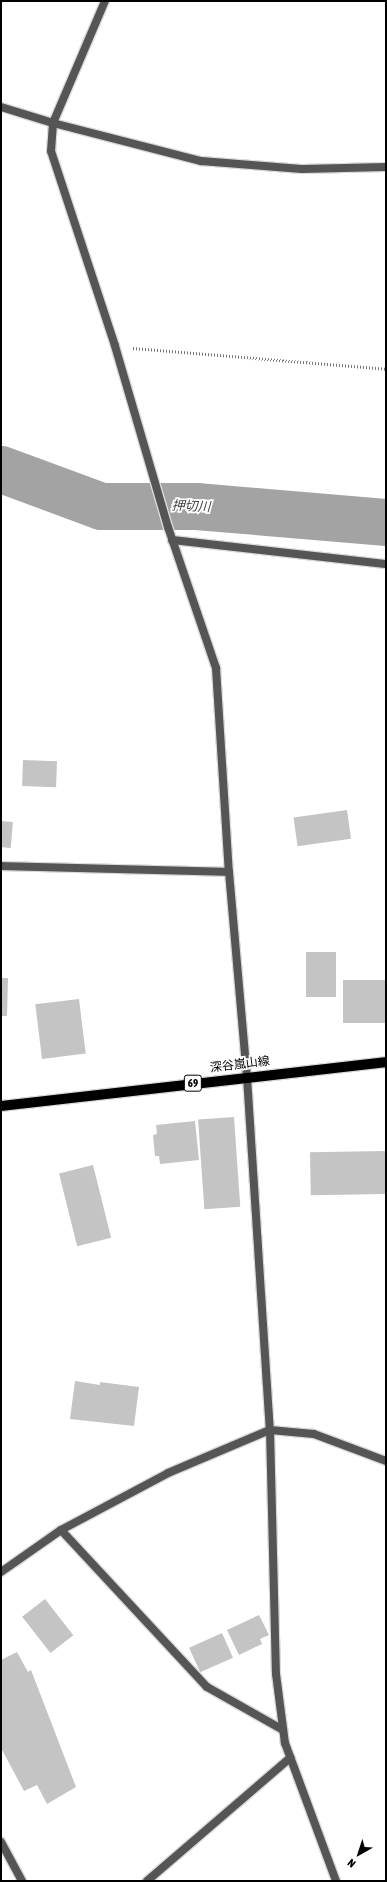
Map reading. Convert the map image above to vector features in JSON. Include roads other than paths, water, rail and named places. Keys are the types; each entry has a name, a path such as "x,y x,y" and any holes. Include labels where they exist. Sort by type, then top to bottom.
{"main road":[{"name":"深谷嵐山線","path":"1,1106 386,1062"}],"street":[{"path":"105,1 53,123 51,151 115,346 172,540 216,668 229,872 247,1077 270,1430 276,1674 284,1743 336,1881"},
{"path":"1,107 53,123 202,161 302,169 386,167"},
{"path":"172,540 386,564"},
{"path":"1,866 229,872"},
{"path":"1,1572 61,1530 168,1474 270,1430 314,1434 386,1461"},
{"path":"61,1530 207,1687 283,1730"},
{"path":"147,1881 290,1758"},
{"path":"1,1842 22,1881"}],"waterway":[{"name":"押切川","path":"1,469 101,506 196,506 386,522"}]}
